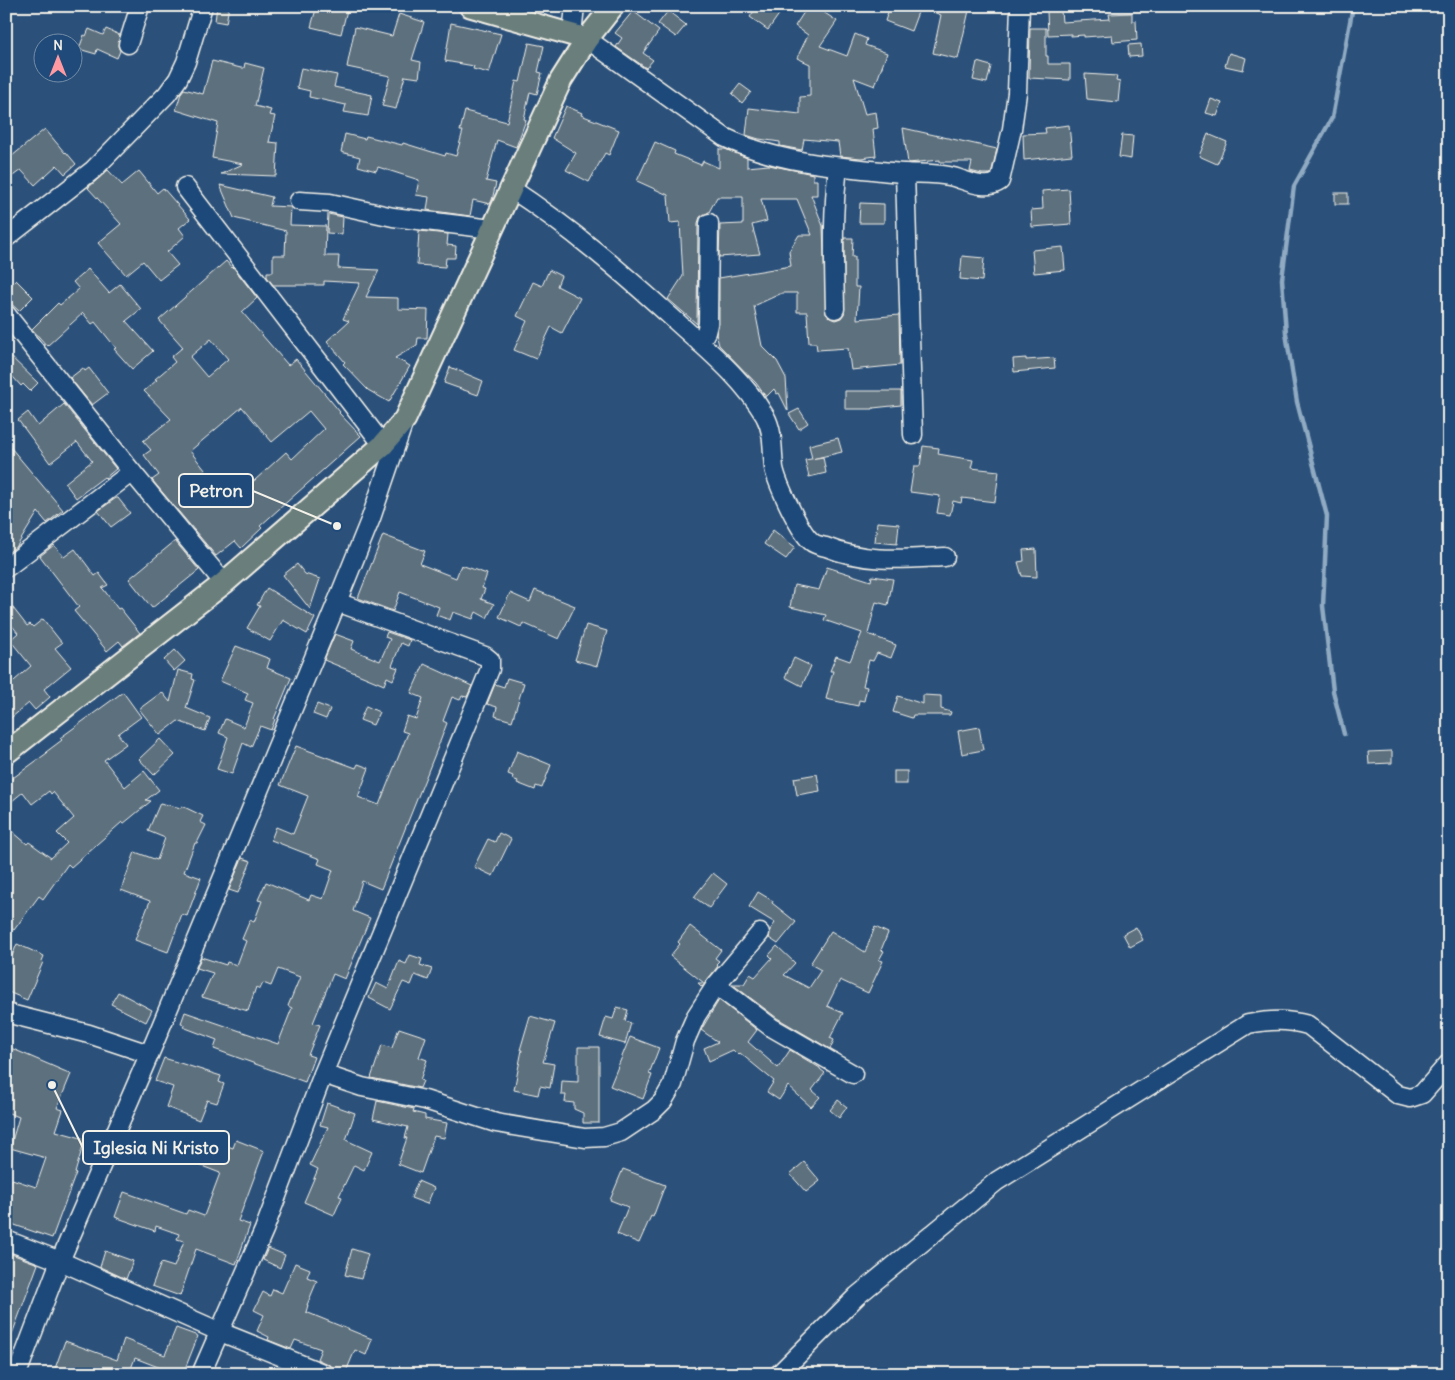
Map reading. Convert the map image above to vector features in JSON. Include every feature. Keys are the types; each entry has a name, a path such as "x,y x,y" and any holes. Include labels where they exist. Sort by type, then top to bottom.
{"main road":[{"path":"470,6 579,36"},
{"path":"6,753 224,583 383,446 405,419 561,80 579,36 613,6"}],"street":[{"path":"128,44 140,6"},
{"path":"6,238 93,170 167,94 178,79 186,62 203,6"},
{"path":"575,6 579,36 724,137 742,146 838,167 949,176 989,186 1000,181 1012,129 1018,93 1020,6"},
{"path":"835,309 833,222 838,167"},
{"path":"906,173 913,436"},
{"path":"185,187 383,446"},
{"path":"510,188 545,211 629,279 716,356 752,396 766,418 771,433 774,470 784,496 811,542 837,552 882,560 945,557"},
{"path":"299,201 330,204 393,217 492,230"},
{"path":"700,343 708,324 709,223"},
{"path":"6,314 132,472 224,583"},
{"path":"17,1374 60,1261 149,1054 337,602 371,518 405,419"},
{"path":"6,568 132,472"},
{"path":"201,1374 218,1330 264,1230 323,1074 490,670 491,664 485,656 337,602"},
{"path":"323,1074 362,1087 425,1100 496,1122 585,1138 604,1137 621,1132 663,1101 673,1084 685,1042 696,1016 716,985 760,933"},
{"path":"716,985 771,1027 853,1074"},
{"path":"6,1013 89,1034 149,1054"},
{"path":"779,1374 857,1296 997,1181 1248,1024 1275,1020 1308,1025 1398,1095 1410,1098 1422,1094 1449,1063"},
{"path":"6,1240 60,1261 325,1374"}],"building":[{"path":"217,6 229,6 226,23 215,21"},
{"path":"326,6 348,6 341,34 311,27 316,9 325,11"},
{"path":"757,6 770,6 780,13 768,30 750,17"},
{"path":"808,6 814,6 837,21 820,46 847,56 855,34 867,39 865,45 887,53 875,86 854,78 865,114 876,112 878,128 873,129 876,156 861,158 840,156 838,142 804,139 802,150 780,146 780,142 746,135 749,108 800,114 800,97 810,96 810,64 797,58 808,35 795,26"},
{"path":"890,6 970,6 958,59 933,53 941,15 920,7 911,31 885,21"},
{"path":"633,11 659,31 643,53 653,60 646,68 616,47 622,38 615,33"},
{"path":"668,11 686,25 676,37 658,24"},
{"path":"1047,11 1061,11 1062,22 1110,19 1109,14 1132,13 1132,21 1136,21 1137,40 1113,42 1112,35 1084,37 1084,35 1071,36 1071,34 1048,35"},
{"path":"399,14 424,22 412,60 421,62 419,78 405,76 396,109 382,106 390,76 347,67 355,27 392,36"},
{"path":"451,23 501,34 489,73 473,69 474,66 445,61"},
{"path":"1030,28 1046,28 1046,56 1048,56 1048,64 1070,64 1070,80 1029,78"},
{"path":"89,29 103,35 106,29 120,35 118,46 120,51 117,58 97,49 96,54 82,50 82,41 84,35 86,36"},
{"path":"529,43 544,46 538,72 542,73 537,94 530,92 524,119 526,120 516,147 497,140 486,181 496,183 492,200 490,204 473,200 470,216 427,210 429,197 416,195 419,180 378,167 376,171 358,166 360,157 341,152 345,134 365,139 366,136 402,145 403,143 445,156 446,153 456,156 463,131 460,131 465,111 507,122 516,81 520,82"},
{"path":"1141,44 1142,56 1129,57 1128,45"},
{"path":"1229,53 1246,58 1243,70 1225,66"},
{"path":"212,61 241,68 244,68 245,63 264,68 255,106 271,110 269,115 275,116 269,142 278,143 276,176 221,174 243,164 212,158 218,123 176,110 184,89 203,94"},
{"path":"977,62 991,66 987,83 973,80"},
{"path":"301,68 337,75 334,87 372,95 368,116 344,112 346,105 309,97 310,91 297,88"},
{"path":"1085,74 1117,76 1116,81 1120,82 1118,102 1087,99"},
{"path":"740,84 751,92 742,103 732,94"},
{"path":"1211,99 1222,103 1217,116 1206,113"},
{"path":"566,106 582,113 581,115 619,130 609,155 605,153 589,182 566,170 576,153 552,138"},
{"path":"1069,125 1072,155 1024,160 1023,134 1046,133 1045,128"},
{"path":"903,128 997,149 991,174 970,171 972,162 940,162 940,160 908,163"},
{"path":"45,129 76,164 65,174 57,165 35,185 21,170 6,181 6,161"},
{"path":"1208,134 1227,142 1217,164 1199,156"},
{"path":"1122,135 1133,136 1131,159 1119,157"},
{"path":"655,142 675,151 674,154 701,165 703,161 719,168 719,149 725,149 747,158 747,167 769,165 813,174 813,180 817,180 817,195 811,195 823,226 826,314 835,320 841,318 844,314 844,238 853,238 852,257 855,257 855,287 859,287 857,319 899,315 900,365 851,370 848,348 817,350 816,343 809,343 807,312 797,312 797,293 782,293 754,306 762,346 777,361 786,378 788,411 779,393 777,394 774,389 766,397 756,383 719,345 716,334 719,324 719,278 791,266 789,251 799,235 812,235 797,199 761,199 767,221 752,225 760,254 719,257 720,225 743,224 743,197 717,197 709,212 700,217 698,223 697,324 668,299 683,276 680,222 670,223 668,195 637,181"},
{"path":"108,170 122,185 139,171 157,193 163,188 190,219 179,228 185,236 167,252 178,265 159,280 143,261 126,275 98,243 121,224 88,188"},
{"path":"220,185 272,197 270,206 291,207 290,225 326,226 325,256 339,256 338,268 379,270 366,297 398,298 398,309 428,310 427,338 418,338 417,345 395,358 410,366 389,402 368,390 343,364 345,362 327,341 349,321 343,319 360,283 324,281 324,285 273,285 267,277 267,272 273,272 273,255 285,255 286,231 234,218"},
{"path":"1069,189 1071,224 1032,227 1031,210 1043,209 1042,191"},
{"path":"1335,193 1348,193 1348,204 1335,204"},
{"path":"860,203 884,204 884,223 859,223"},
{"path":"328,214 343,217 342,234 327,233"},
{"path":"419,231 448,234 447,245 456,246 455,258 446,258 445,267 417,265"},
{"path":"1063,247 1065,270 1034,273 1032,250"},
{"path":"962,256 984,258 982,281 960,279"},
{"path":"226,261 233,267 257,298 242,312 288,365 296,359 339,413 361,436 260,526 262,528 241,548 235,541 216,556 152,480 159,475 144,455 151,450 143,441 171,419 144,391 175,362 171,357 183,347 159,320","holes":["211,339 228,359 207,377 190,357","242,407 272,442 309,411 324,429 292,459 286,452 234,499 228,493 225,495 190,451"]},
{"path":"88,269 109,293 120,284 141,309 126,321 153,351 132,369 114,349 116,348 95,322 92,324 83,313 47,346 32,329 58,303 60,305 79,289 73,282"},
{"path":"549,270 561,276 557,286 580,298 562,333 551,327 536,359 514,350 527,321 517,316 533,282 542,286"},
{"path":"16,280 33,297 19,311 6,299 6,290"},
{"path":"6,352 38,383 30,391 23,384 21,386 6,369"},
{"path":"1026,358 1026,360 1054,358 1055,368 1014,372 1013,359"},
{"path":"450,367 483,381 478,395 444,383"},
{"path":"83,368 85,371 89,368 108,393 92,405 70,378"},
{"path":"845,391 901,391 901,405 873,409 845,409"},
{"path":"64,404 116,469 76,498 65,483 92,461 77,442 50,463 18,420 28,412 38,426"},
{"path":"799,409 808,423 799,429 789,414"},
{"path":"838,438 842,452 812,459 809,445"},
{"path":"6,442 63,510 47,523 38,512 17,546 6,554"},
{"path":"923,446 939,448 938,454 973,460 971,468 999,471 995,502 962,498 961,503 953,501 950,515 937,513 940,496 910,492 914,466 920,466"},
{"path":"823,457 826,473 809,477 805,460"},
{"path":"116,498 130,513 111,527 98,511"},
{"path":"877,522 899,524 897,544 875,542"},
{"path":"773,530 795,547 786,559 764,544"},
{"path":"383,535 425,551 420,564 456,578 461,565 487,574 482,588 485,589 481,599 494,604 487,618 476,612 473,619 453,612 450,620 436,615 439,607 400,592 393,611 358,598"},
{"path":"175,541 199,570 152,608 129,579"},
{"path":"54,545 64,557 75,549 95,576 99,573 108,585 102,588 140,633 123,646 119,641 107,651 74,611 79,607 40,556"},
{"path":"1036,549 1037,577 1022,576 1018,562 1024,561 1023,550"},
{"path":"297,564 305,574 320,579 310,609 283,575"},
{"path":"827,567 871,581 872,576 893,579 888,605 876,602 868,634 896,645 891,658 877,653 873,661 869,660 863,686 867,687 864,701 859,700 858,706 826,699 833,671 830,671 836,656 850,661 862,633 824,620 826,615 790,607 794,585 819,590"},
{"path":"267,588 315,618 307,634 283,620 270,641 247,628 260,606 257,605"},
{"path":"535,590 575,606 559,639 523,623 521,627 499,617 510,593 530,602"},
{"path":"6,599 27,626 30,624 33,627 43,619 62,643 55,648 71,667 44,689 50,697 35,710 29,703 6,722 6,688 31,666 10,640 18,633 6,618"},
{"path":"586,625 607,631 597,666 575,660"},
{"path":"387,632 410,640 408,646 401,643 392,666 398,668 393,680 387,677 384,685 324,660 335,634 354,641 351,649 380,661 390,639 385,637"},
{"path":"236,646 270,659 267,668 291,678 271,730 260,726 251,747 243,743 232,774 217,769 228,737 219,733 225,719 244,727 253,703 245,700 248,693 220,681"},
{"path":"175,650 185,661 174,671 164,660"},
{"path":"794,658 811,666 802,686 785,677"},
{"path":"424,664 472,686 467,697 462,696 460,700 452,697 443,721 447,723 381,889 362,881 353,911 370,918 345,979 333,974 313,1023 320,1025 308,1055 314,1057 305,1082 214,1049 217,1040 183,1027 185,1024 181,1023 185,1012 278,1044 292,1008 288,1006 300,977 278,969 271,986 263,983 260,989 256,987 248,1011 202,997 213,973 197,968 201,957 226,965 227,962 237,965 246,941 242,939 250,920 254,922 262,901 258,900 266,882 309,900 311,895 323,899 333,870 318,864 320,859 271,840 276,827 293,834 308,796 280,785 296,746 356,768 358,764 369,768 358,797 379,805 408,733 402,731 407,716 416,719 423,698 411,693"},
{"path":"178,670 193,674 192,679 195,680 186,708 210,718 205,731 178,721 160,735 139,709 162,692 170,702"},
{"path":"507,678 524,683 512,721 495,716 497,707 487,704 495,684 504,687"},
{"path":"123,692 141,717 118,734 126,744 104,760 125,787 144,771 159,790 146,800 151,801 123,824 122,822 71,867 68,864 43,899 39,896 14,930 6,924 6,826 27,844 29,842 51,858 67,843 57,833 74,818 53,792 51,794 49,791 32,804 23,792 6,806 6,783 47,753 62,740 60,738"},
{"path":"923,695 941,696 941,709 951,712 950,715 913,715 912,718 893,712 898,696 923,704"},
{"path":"317,704 330,709 326,719 313,714"},
{"path":"366,706 379,712 373,725 360,720"},
{"path":"979,727 983,750 962,754 958,731"},
{"path":"160,739 175,755 154,775 139,759"},
{"path":"517,751 551,765 542,788 536,786 535,790 517,783 518,781 512,779 513,776 508,774"},
{"path":"1392,751 1392,763 1369,764 1368,752"},
{"path":"894,771 907,771 907,784 894,784"},
{"path":"817,774 820,791 797,795 794,778"},
{"path":"160,803 181,808 182,806 203,816 200,822 206,825 197,843 195,843 184,872 201,878 187,916 182,914 168,952 135,940 150,901 121,890 135,852 157,860 165,838 148,831"},
{"path":"499,833 511,839 493,876 474,867 488,839 495,842"},
{"path":"242,858 251,861 238,893 229,890"},
{"path":"713,873 727,884 709,908 694,897"},
{"path":"758,892 773,901 772,903 796,922 778,944 769,938 770,930 775,923 749,907"},
{"path":"690,926 721,950 715,958 719,961 716,964 718,966 702,987 698,983 704,983 670,956 680,944 678,942"},
{"path":"875,927 888,933 881,950 884,951 879,960 883,961 868,993 840,980 827,1006 843,1013 830,1038 834,1040 830,1049 777,1018 732,984 744,984 750,974 755,977 772,958 769,955 777,946 795,963 784,975 809,988 821,970 810,964 831,931 865,952"},
{"path":"1136,927 1143,940 1130,947 1123,934"},
{"path":"17,944 44,956 27,1000 6,991 6,953 12,956"},
{"path":"410,955 422,959 420,965 432,969 428,980 415,975 411,985 403,982 390,1009 369,998 376,983 388,989 399,961 406,964"},
{"path":"118,992 152,1010 146,1022 111,1004"},
{"path":"719,1000 757,1030 748,1042 778,1068 790,1050 825,1073 812,1090 820,1097 811,1107 788,1086 779,1100 767,1092 774,1081 740,1053 738,1055 733,1050 709,1061 704,1048 718,1042 701,1030"},
{"path":"617,1007 628,1010 625,1021 631,1023 625,1044 600,1037 606,1017 613,1019"},
{"path":"530,1016 555,1023 543,1062 554,1064 550,1088 540,1086 538,1095 514,1090 522,1050 520,1050"},
{"path":"399,1028 426,1037 419,1057 427,1060 420,1080 423,1081 420,1088 371,1078 382,1045 392,1048"},
{"path":"630,1037 659,1048 649,1074 652,1075 643,1099 610,1086"},
{"path":"6,1046 71,1074 57,1108 63,1110 56,1131 85,1139 76,1173 52,1238 6,1222 6,1195 12,1179 36,1187 46,1158 10,1148 19,1117 6,1112"},
{"path":"578,1047 599,1047 599,1123 583,1123 583,1113 574,1109 574,1103 565,1102 566,1095 561,1095 562,1081 578,1082"},
{"path":"164,1058 221,1076 219,1082 224,1084 217,1103 207,1100 199,1120 166,1107 173,1087 155,1081"},
{"path":"838,1100 847,1107 839,1118 830,1110"},
{"path":"377,1101 414,1109 413,1112 425,1115 425,1119 447,1123 444,1138 434,1136 421,1173 398,1164 407,1138 405,1138 408,1127 373,1119"},
{"path":"327,1103 355,1113 346,1140 372,1152 364,1170 354,1165 339,1196 342,1197 334,1215 304,1202 318,1169 310,1165 328,1127 320,1125"},
{"path":"236,1140 264,1151 238,1221 250,1225 236,1264 196,1249 180,1296 152,1286 161,1263 174,1267 184,1241 177,1239 179,1234 156,1226 155,1231 115,1217 124,1192 186,1214 188,1210 204,1216 220,1173 189,1161 194,1147 213,1154 217,1142 233,1148"},
{"path":"804,1162 820,1181 806,1192 790,1174"},
{"path":"623,1169 665,1185 653,1217 651,1216 639,1243 617,1234 628,1207 610,1200"},
{"path":"418,1181 434,1188 427,1204 411,1198"},
{"path":"268,1248 285,1255 280,1268 263,1260"},
{"path":"352,1249 368,1254 361,1279 345,1275"},
{"path":"105,1251 133,1261 126,1279 100,1267"},
{"path":"6,1252 38,1264 8,1345 6,1345"},
{"path":"295,1263 310,1269 307,1277 317,1281 306,1312 372,1339 366,1355 355,1350 345,1374 335,1374 333,1367 317,1359 321,1349 295,1340 291,1349 268,1340 269,1337 257,1331 264,1315 254,1310 263,1292 270,1296 273,1289 282,1293"},
{"path":"176,1328 198,1336 183,1374 176,1374 135,1358 129,1374 53,1374 65,1341 117,1360 124,1339 165,1355"}],"waterway":[{"path":"1344,734 1333,691 1323,606 1327,516 1297,402 1286,333 1282,279 1294,186 1332,118 1353,6"}],"place":[{"name":"Petron","path":"337,526"},
{"name":"Iglesia Ni Kristo","path":"52,1085"}]}
